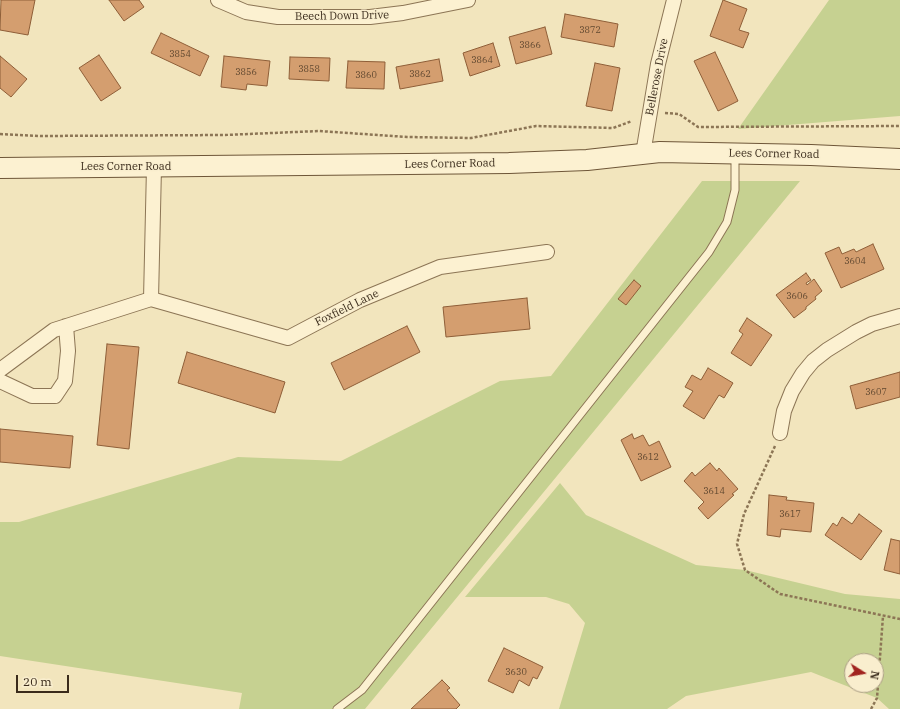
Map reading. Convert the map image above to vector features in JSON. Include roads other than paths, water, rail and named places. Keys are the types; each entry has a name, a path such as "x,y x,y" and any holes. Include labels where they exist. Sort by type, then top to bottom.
{"street":[{"name":"Beech Down Drive","path":"218,0 246,12 278,17 370,17 419,5 468,0"},
{"name":"Bellerose Drive","path":"643,154 658,64 674,0"},
{"name":"Lees Corner Road","path":"0,168 509,163 587,160 660,152 900,159"},
{"path":"0,370 54,330 151,299 154,167"},
{"name":"Foxfield Lane","path":"151,299 288,338 360,300 440,267 547,252"},
{"path":"780,433 784,411 792,390 803,373 814,361 827,350 856,332 872,324 900,316"},
{"path":"0,381 32,396 55,396 65,382 68,351 66,326"}],"lane":[{"path":"337,709 362,690 709,252 727,222 735,190 735,154"}]}
